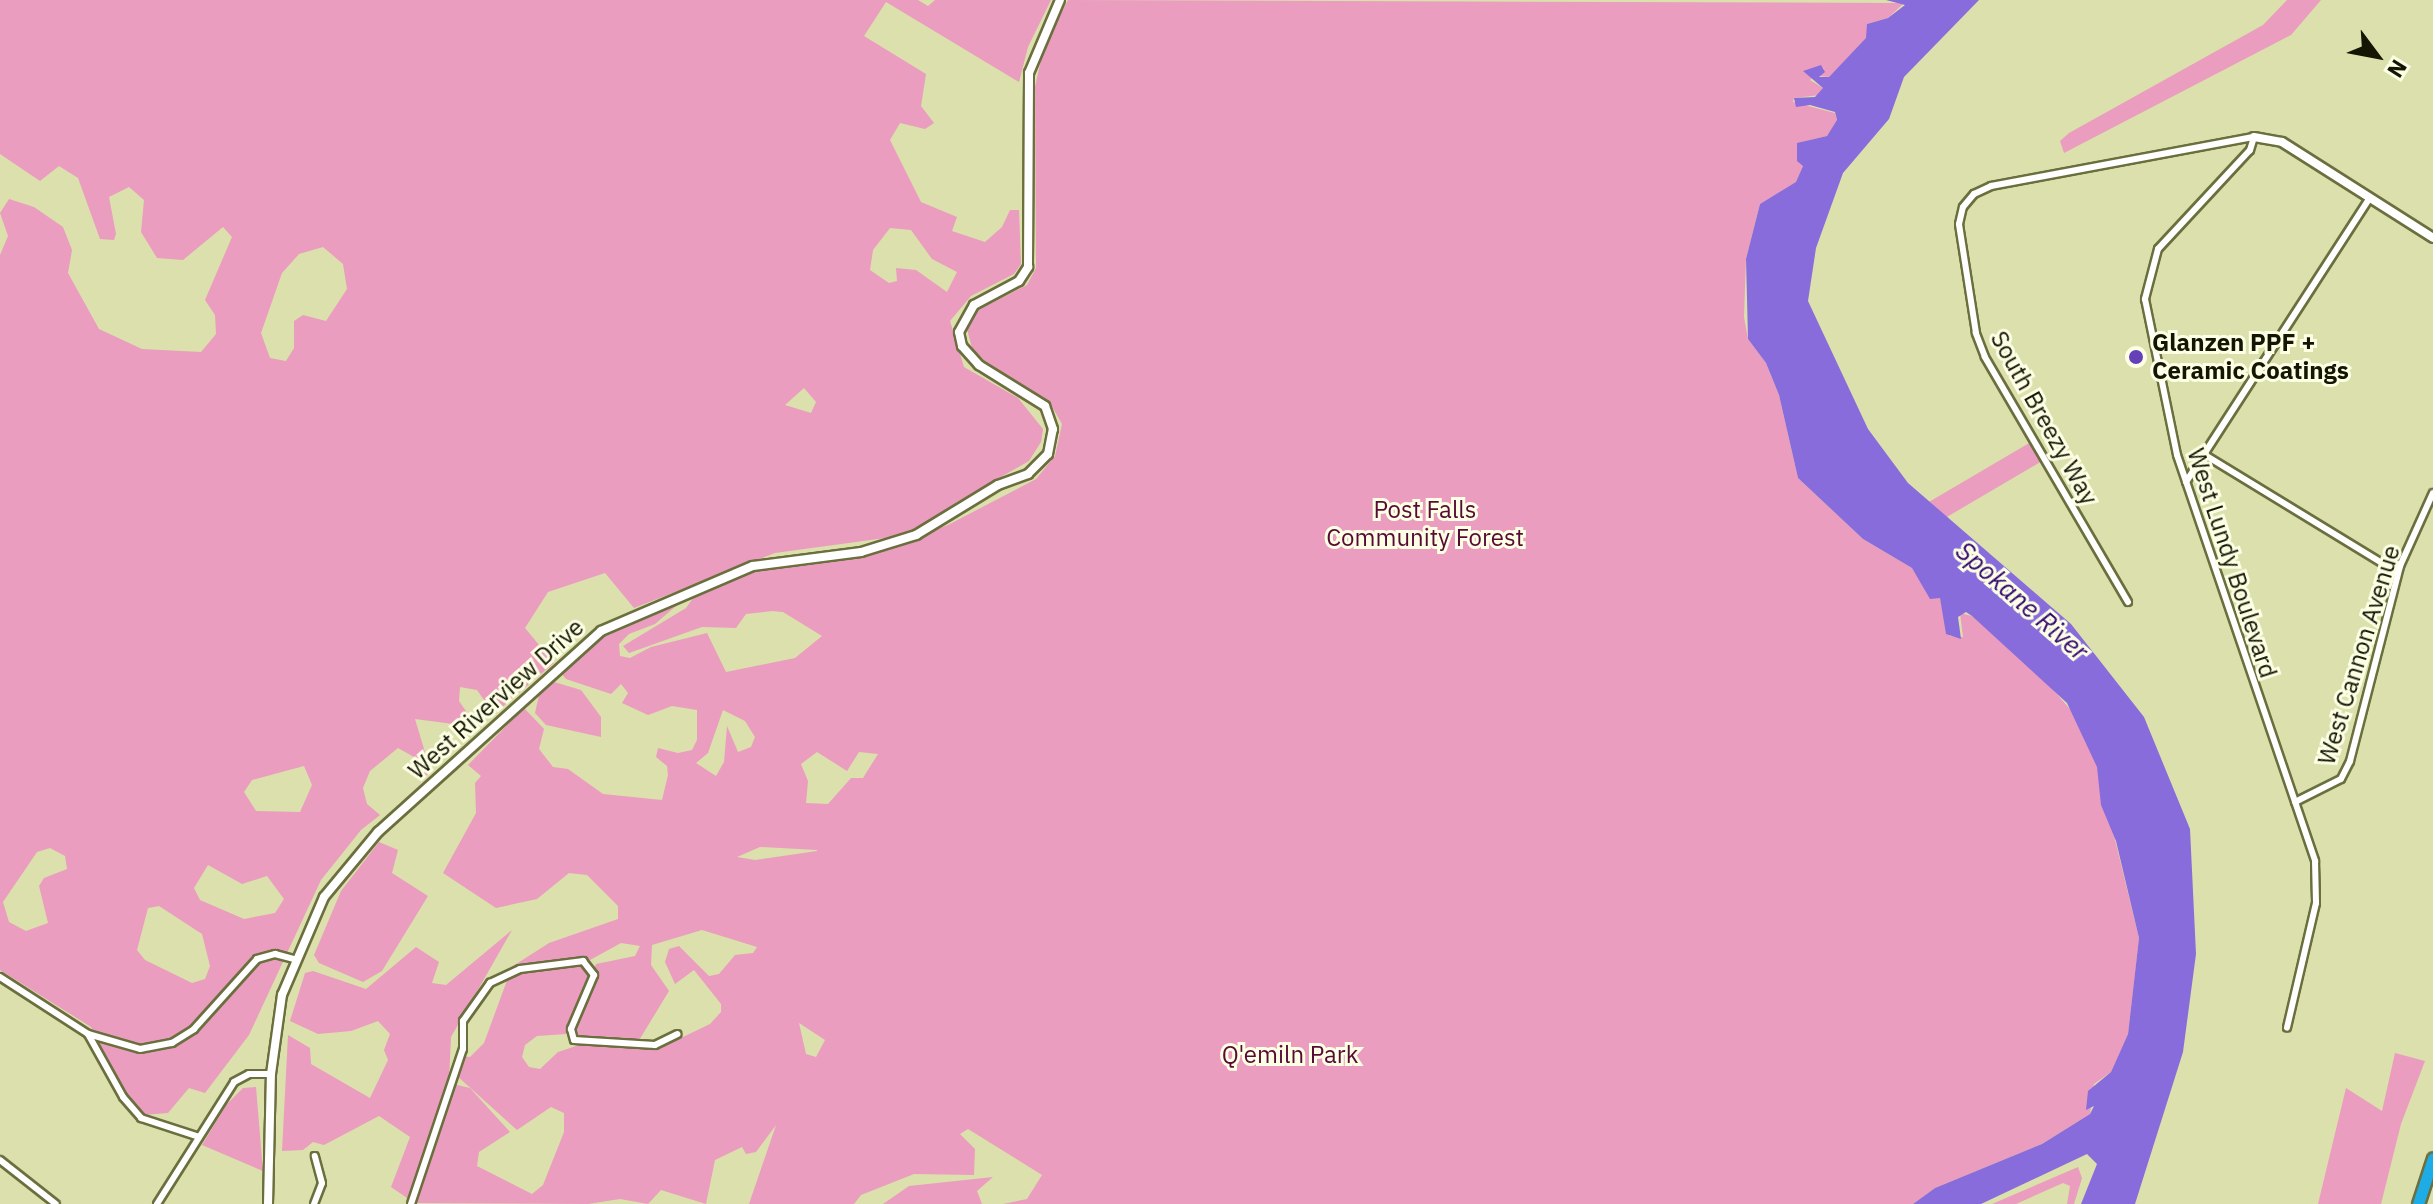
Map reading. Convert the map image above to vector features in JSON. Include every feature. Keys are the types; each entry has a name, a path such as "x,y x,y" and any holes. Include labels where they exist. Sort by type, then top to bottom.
{"highway":[{"path":"2418,1204 2433,1158"}],"street":[{"name":"West Riverview Drive","path":"268,1204 271,1074 276,1024 294,959 324,897 355,857 601,631 753,566 861,552 902,540 1040,464 1052,442 1045,406 979,365 962,346 959,332 974,305 1019,281 1028,267 1029,73 1060,0"},
{"path":"2254,137 2282,142 2433,238"},
{"name":"West Lundy Boulevard","path":"2254,137 2246,154 2162,243 2147,278 2146,307 2186,482 2295,802 2318,881 2287,1028"},
{"name":"South Breezy Way","path":"2128,602 1985,357 1976,333 1959,224 1963,207 1974,194 1991,186 2254,137"},
{"path":"2186,482 2370,198"},
{"path":"2205,455 2398,573"},
{"name":"West Cannon Avenue","path":"2295,802 2341,779 2350,761 2398,573 2433,493"},
{"path":"0,977 88,1034 129,1048 172,1043 194,1029 257,959 275,954 294,959"},
{"path":"411,1204 463,1049 463,1021 490,983 520,969 583,961 594,975 571,1029 574,1040 655,1045 678,1034"},
{"path":"88,1034 123,1097 141,1118 199,1137"},
{"path":"157,1204 234,1082 249,1074 271,1074"},
{"path":"314,1204 322,1183 315,1156"},
{"path":"0,1160 56,1204"}],"green space":[{"path":"0,0 918,0 928,6 935,0 1051,0 1028,47 1019,82 886,2 864,36 926,74 921,106 934,123 925,129 900,123 890,140 921,202 957,217 952,231 985,242 1002,227 1010,210 1019,210 1021,264 1014,274 971,296 950,321 964,367 1018,398 1043,429 1041,442 1029,461 957,502 929,525 900,536 775,553 634,608 605,573 548,592 525,628 554,663 494,714 477,690 460,687 459,701 468,714 461,725 415,719 431,772 421,779 412,774 414,757 398,748 370,771 363,788 367,804 380,815 361,830 321,880 249,1035 205,1093 189,1088 168,1113 143,1115 126,1096 91,1027 0,970 0,255 8,236 0,213 9,199 34,207 63,227 72,250 68,273 99,329 142,349 201,352 216,334 215,315 205,300 232,237 223,227 183,260 157,258 141,232 144,200 129,187 109,197 116,234 114,240 100,239 78,178 59,166 40,181 0,154","holes":["890,228 911,230 932,259 957,272 947,292 916,270 896,268 897,281 889,283 870,270 873,250","323,247 343,264 347,289 326,321 303,315 294,321 294,348 286,361 270,358 261,333 282,273 299,254","804,388 816,402 811,413 785,405","304,766 312,785 300,812 256,811 244,792 252,780","50,848 65,856 67,869 44,878 39,886 48,923 26,931 9,922 3,902 37,852","208,865 242,884 267,876 284,899 275,913 244,919 200,900 194,888","159,906 202,934 210,966 205,979 192,983 145,960 137,950 148,908"]},
{"name":"Post Falls Community Forest","path":"1068,0 1904,3 1888,18 1867,24 1867,38 1829,77 1818,76 1825,67 1810,80 1823,88 1820,95 1794,98 1793,102 1835,113 1837,121 1827,136 1802,142 1803,166 1796,183 1760,204 1746,259 1744,317 1748,339 1766,363 1779,395 1798,478 1863,539 1912,568 1932,597 1940,598 1950,636 1963,637 1960,613 1972,616 2042,677 2076,716 2097,766 2139,938 2128,1034 2111,1072 2094,1084 2090,1114 2042,1144 1935,1188 1913,1204 1003,1204 1027,1199 1042,1175 968,1129 960,1134 975,1149 974,1175 914,1174 861,1195 854,1204 749,1204 776,1125 756,1152 746,1154 742,1147 715,1160 706,1204 661,1190 648,1204 620,1199 588,1204 415,1203 453,1084 470,1088 510,1132 479,1152 477,1166 532,1194 543,1185 564,1132 564,1113 551,1107 517,1130 456,1075 463,1056 470,1057 484,1043 509,975 583,963 590,975 566,1034 537,1036 525,1045 522,1057 529,1067 540,1069 558,1052 579,1045 662,1047 710,1024 721,1012 721,1004 694,970 675,984 665,962 669,949 679,946 709,976 719,974 735,955 753,953 757,947 702,930 652,945 651,965 669,991 638,1042 575,1038 572,1029 596,964 635,956 640,946 621,943 590,960 507,970 549,943 618,919 618,906 587,875 569,873 537,899 496,908 443,873 476,813 475,783 481,776 468,765 524,708 544,729 539,749 553,767 568,769 603,794 662,800 668,775 667,766 656,757 658,748 678,753 692,750 697,740 697,710 672,706 648,715 622,703 628,693 621,684 611,694 566,679 561,673 602,638 683,600 655,624 629,634 619,644 620,656 630,658 651,647 707,633 726,672 795,658 822,636 783,612 772,611 746,614 736,628 702,627 629,653 623,646 686,608 696,594 725,580 780,565 866,556 948,525 1036,479 1055,456 1062,424 1049,401 987,363 972,348 967,329 978,310 1027,285 1036,268 1035,87 1044,46","holes":["723,710 745,721 755,737 751,747 738,752 727,726 724,762 716,776 696,763 708,753","817,752 847,771 859,752 878,754 863,778 851,778 828,804 806,803 808,781 801,764","760,847 817,850 755,860 737,857","799,1023 825,1040 816,1057 806,1054"]},
{"path":"2287,0 2321,0 2291,35 2064,153 2060,141 2069,133 2263,25"},
{"path":"2031,442 2042,461 1940,521 1922,506"},
{"path":"554,682 581,690 601,717 601,737 546,725 535,713 540,691"},
{"path":"379,842 398,850 392,873 428,896 382,971 363,982 319,963 314,955 341,891"},
{"path":"512,930 451,1037 449,1081 410,1200 391,1187 410,1137 379,1116 324,1145 313,1142 303,1150 282,1151 288,1035 310,1048 311,1064 370,1098 388,1060 384,1050 390,1034 378,1021 351,1031 318,1034 290,1021 305,973 313,971 366,989 416,947 439,962 432,983 446,985"},
{"path":"2395,1053 2425,1061 2401,1124 2381,1204 2318,1204 2346,1088 2382,1111"},
{"path":"256,1087 263,1171 202,1145 226,1105 243,1088"},
{"path":"2078,1167 2082,1178 2074,1204 2067,1204 2070,1186 2063,1183 2016,1204 1992,1204"},
{"path":"993,1177 977,1191 982,1204 883,1204 909,1186"}],"water":[{"name":"Spokane River","path":"1886,0 1979,0 1904,77 1889,119 1843,173 1816,248 1808,301 1868,429 1908,483 2071,624 2144,717 2190,829 2196,954 2183,1052 2135,1204 2081,1204 2097,1164 2087,1154 1981,1204 1913,1204 1935,1188 2042,1144 2090,1114 2094,1106 2086,1110 2088,1091 2111,1072 2128,1034 2139,938 2116,841 2101,805 2097,767 2067,703 1966,612 1958,617 1961,639 1946,634 1940,598 1930,599 1912,568 1863,539 1798,478 1779,395 1766,363 1748,339 1746,259 1760,204 1796,182 1803,166 1797,161 1797,143 1827,136 1837,120 1835,112 1810,105 1796,107 1794,98 1815,97 1823,88 1803,71 1821,65 1825,72 1819,77 1829,77 1866,38 1867,24 1888,18 1905,5"}],"place":[{"name":"Glanzen PPF + Ceramic Coatings","path":"2136,357"}],"park label":[{"name":"Q'emiln Park","path":"1290,1055"}]}
